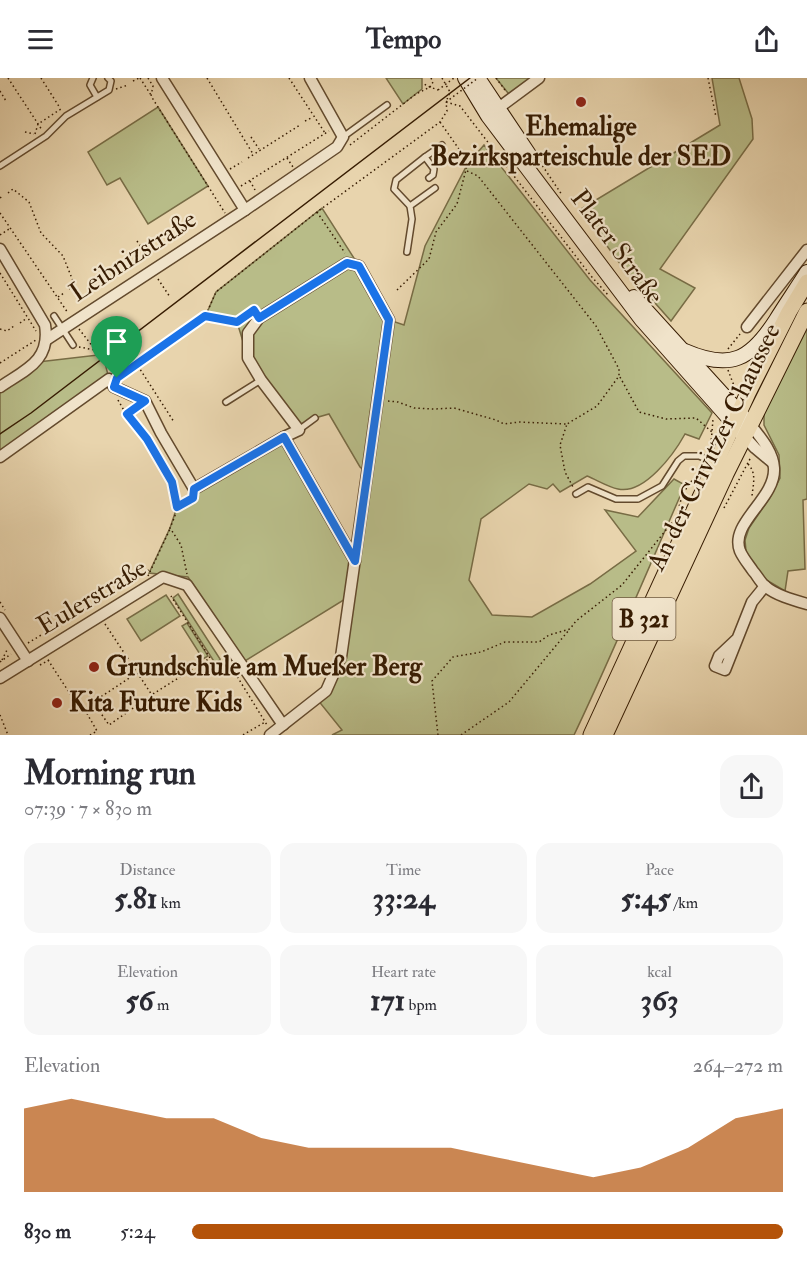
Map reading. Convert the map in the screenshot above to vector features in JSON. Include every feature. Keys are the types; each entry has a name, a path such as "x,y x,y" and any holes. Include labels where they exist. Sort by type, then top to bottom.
{"main road":[{"name":"An der Crivitzer Chaussee","path":"591,735 736,418 778,333 807,282"},
{"name":"An der Crivitzer Chaussee","path":"605,735 681,568 807,311"}],"street":[{"path":"162,78 245,210"},
{"path":"310,78 344,137"},
{"name":"Plater Straße","path":"465,78 605,261 681,349 736,418"},
{"name":"Plater Straße","path":"478,78 493,112 640,319 747,430"},
{"path":"493,112 539,78"},
{"name":"Leibnizstraße","path":"46,340 245,210 337,147 344,137"},
{"path":"0,249 45,325 46,340 38,362 0,387"},
{"name":"An der Crivitzer Chaussee","path":"747,327 807,250"},
{"path":"0,457 109,379 115,392 145,401 194,489 298,430 261,380 248,358 248,333 259,318 347,263 359,266 389,320 341,657 326,691 270,735"},
{"path":"681,349 696,356 726,360 746,355 763,340 807,272"},
{"path":"747,430 762,455 773,463 772,483 739,537 740,550 765,586 786,597 807,604"},
{"path":"284,437 355,561"},
{"name":"Eulerstraße","path":"0,678 163,578 187,585 283,725"},
{"path":"737,639 752,603 765,586"},
{"path":"0,618 28,661"}],"lane":[{"path":"93,78 90,85 97,97"},
{"path":"0,166 46,136 66,116 109,90 111,81 108,78"},
{"path":"344,137 387,105"},
{"path":"407,252 412,219 411,206 394,189 396,180 442,145"},
{"path":"425,157 434,169 433,175 429,178"},
{"path":"411,206 435,188"},
{"path":"54,316 73,345"},
{"path":"226,402 261,380"},
{"path":"298,430 315,418"},
{"name":"An der Crivitzer Chaussee","path":"577,493 588,488 616,499 638,499 662,486 678,461 684,456 699,456 715,463"}],"path":[{"path":"8,78 46,136"},
{"path":"25,132 35,135 38,124 61,109 40,78"},
{"path":"133,81 139,78 230,220"},
{"path":"148,78 153,86 151,96"},
{"path":"207,78 253,154"},
{"path":"290,78 325,134"},
{"path":"361,136 416,94 430,87 433,82 431,78"},
{"path":"145,588 150,569 170,528 177,507 172,482 147,439 127,414 115,392 117,378 205,316 216,292 316,212 440,122 447,111 446,102 450,92 442,78"},
{"path":"422,83 438,90 454,78"},
{"path":"446,102 478,78"},
{"path":"496,78 512,98"},
{"path":"708,78 716,117"},
{"path":"109,90 128,85"},
{"path":"0,91 6,101"},
{"path":"446,102 460,106 591,276 614,302"},
{"path":"305,121 314,116"},
{"path":"397,290 429,259 436,232 457,204 467,171 468,162 440,122"},
{"path":"248,158 300,125"},
{"path":"233,191 337,126"},
{"path":"251,137 260,150"},
{"path":"536,155 562,194"},
{"path":"222,174 242,162"},
{"path":"467,171 478,176 596,326 639,412 666,419 696,418 712,433"},
{"path":"8,192 13,189 29,202 41,233 63,256 75,286 69,289"},
{"path":"316,212 345,254 347,263"},
{"path":"0,213 73,321 110,369"},
{"path":"0,235 10,228"},
{"path":"137,241 143,250"},
{"path":"152,271 170,297"},
{"path":"0,273 40,337 0,363"},
{"path":"57,297 64,292"},
{"path":"205,316 237,322 254,310 259,318"},
{"path":"20,322 28,318"},
{"path":"0,329 7,331 14,326"},
{"path":"747,327 725,352 735,390 747,396"},
{"path":"73,345 95,351"},
{"path":"137,365 174,422"},
{"path":"378,401 398,402 414,408 434,410 454,408 504,424 519,422 567,424 597,406 619,376"},
{"path":"127,414 145,401"},
{"path":"567,424 560,445 565,472 577,493"},
{"path":"748,464 754,476 750,517"},
{"path":"177,507 193,498 194,489"},
{"path":"461,735 509,702 576,621 622,585 678,515"},
{"path":"170,528 181,545"},
{"path":"27,644 150,569"},
{"path":"137,673 93,702 108,724 210,658 171,596"},
{"path":"100,617 152,695"},
{"path":"438,735 432,681 453,657 480,652 505,642 539,642 570,629"},
{"path":"0,663 13,639"},
{"path":"43,652 80,709 85,710 97,730 90,735"},
{"path":"0,715 8,735"},
{"path":"243,735 265,722"}],"green space":[{"path":"386,78 422,78 422,89 403,104"},
{"path":"496,78 539,78 512,98"},
{"path":"712,78 739,78 752,119 753,139 660,269 695,288 671,321 617,260 581,209 720,125"},
{"path":"158,107 208,186 148,224 120,178 107,185 88,152"},
{"path":"484,145 590,280 712,413 699,439 685,434 666,462 648,480 638,486 618,489 587,476 560,492 553,484 547,489 529,484 481,519 469,580 492,615 532,617 590,584 636,551 605,510 638,517 674,479 685,485 574,735 332,735 342,730 317,699 341,657 350,596 245,661 188,577 149,573 177,507 193,498 194,489 284,437 355,559 367,473 360,467 329,414 315,418 299,430 248,358 237,322 205,317 216,292 322,208 359,266 389,320 404,325 425,246 467,165"},
{"path":"807,325 807,499 803,500 805,569 788,571 785,591 763,578 751,562 746,551 745,540 749,528 780,478 779,455 764,425 764,406"},
{"path":"98,355 105,363 109,379 0,457 0,387 38,362"},
{"path":"178,594 220,659 215,663 173,598"},
{"path":"166,595 180,616 141,641 127,619"},
{"path":"187,623 208,656 203,659 182,626"}],"tram line":[{"path":"0,434 31,413 470,78"}],"place":[{"name":"Ehemalige Bezirksparteischule der SED","path":"581,102"},
{"name":"Grundschule am Mueßer Berg","path":"94,667"},
{"name":"Kita Future Kids","path":"57,703"}],"route":[{"path":"347,263 359,266 389,320 355,561 284,437 194,489 193,498 177,507 172,482 147,439 127,414 145,401 114,387 117,378 205,316 237,322 254,310 259,318 347,263"}]}
